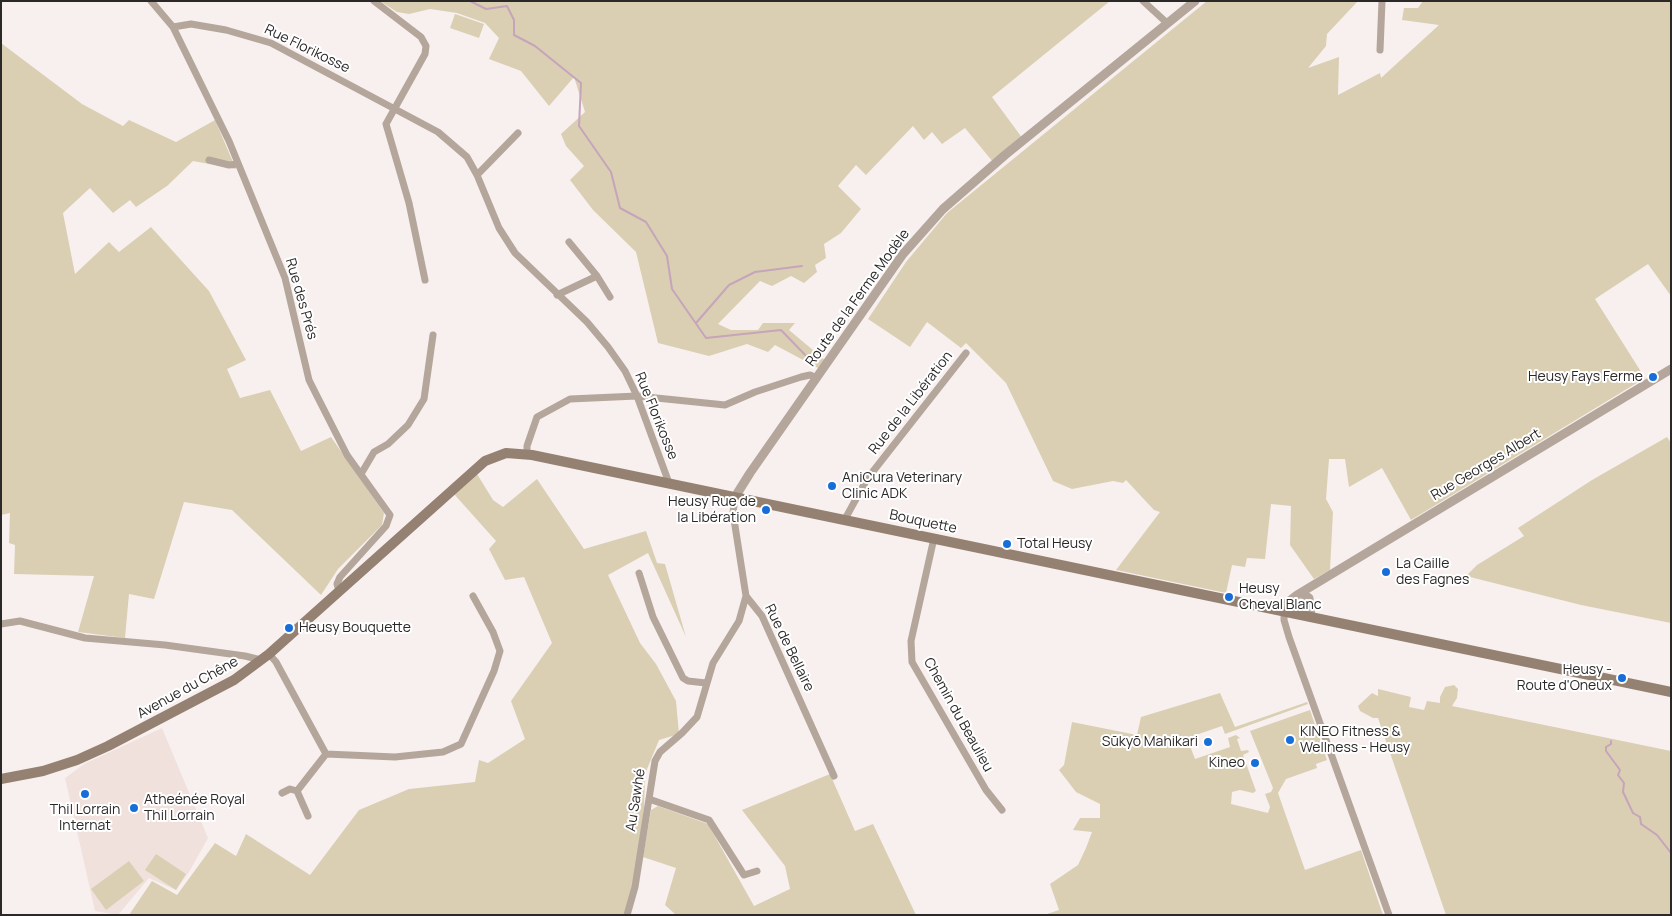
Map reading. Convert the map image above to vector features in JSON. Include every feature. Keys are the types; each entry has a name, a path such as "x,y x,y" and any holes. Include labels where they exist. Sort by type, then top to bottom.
{"main road":[{"name":"Avenue du Chêne","path":"1,779 43,772 103,749 234,680 265,657 485,461 501,454 527,454"},
{"name":"Bouquette","path":"527,454 1671,692"}],"street":[{"name":"Rue des Prés","path":"150,1 173,27 223,126 285,278 312,386 339,441 390,515 386,526 340,577 337,584 339,591"},
{"path":"374,1 421,37 426,46 425,54 386,124 386,130 404,185 425,280"},
{"path":"1142,1 1167,24"},
{"name":"Route de la Ferme Modèle","path":"735,497 903,254 943,209 1005,155 1195,1"},
{"path":"1380,50 1382,1"},
{"name":"Rue Florikosse","path":"173,27 191,24 226,30 271,43 438,132 467,157 477,175 499,228 515,253 587,322 625,371 669,483"},
{"path":"477,175 518,133"},
{"path":"209,160 229,165 238,164"},
{"path":"569,242 598,276 610,297"},
{"path":"557,295 598,276"},
{"path":"360,474 374,452 388,444 408,425 424,399 433,335"},
{"name":"Rue de la Libération","path":"845,519 867,479 966,353"},
{"name":"Rue Georges Albert","path":"1284,611 1288,603 1299,594 1671,369"},
{"path":"527,454 527,446 537,417 570,398 636,396 725,405 755,392 802,377 810,375 817,378"},
{"name":"Rue de Bellaire","path":"735,497 733,513 746,596 762,616 834,776"},
{"name":"Chemin du Beaulieu","path":"934,538 911,641 912,662 986,790 1002,810"},
{"path":"638,573 653,616 682,678 688,681 706,683"},
{"path":"1312,617 1309,598 1315,586"},
{"path":"1299,594 1309,598"},
{"path":"326,754 395,757 443,752 461,744 494,671 500,652 493,632 473,596"},
{"name":"Au Sawhé","path":"627,915 635,887 655,761 660,752 697,717 713,663 740,621 746,596"},
{"path":"1284,611 1284,620 1289,637 1389,915"},
{"path":"1,624 20,621 85,638 265,657 287,682 326,754"},
{"path":"297,791 326,754"},
{"path":"282,793 290,789 297,791"},
{"path":"297,791 308,816"},
{"path":"649,799 709,820 744,875 757,871"}],"shaded area":[{"path":"380,1 1110,1 992,97 1023,139 993,162 965,128 942,144 932,132 924,140 913,126 866,175 856,165 838,186 861,209 841,233 824,244 826,258 815,265 817,272 804,283 791,276 772,286 760,281 718,324 731,330 758,330 763,323 795,323 789,330 826,361 820,369 775,345 768,352 747,344 709,356 658,343 636,252 593,210 570,180 584,166 566,146 561,134 585,112 574,77 549,106 521,71 489,59 499,38 485,23 457,13 430,9 409,14 397,12"},
{"path":"1207,1 1358,1 1327,34 1326,46 1308,68 1339,57 1338,95 1380,73 1381,78 1439,25 1402,20 1404,8 1418,8 1423,1 1671,1 1671,296 1648,264 1595,299 1645,378 1411,520 1382,468 1349,487 1345,459 1329,459 1326,499 1333,512 1330,570 1314,579 1290,545 1291,506 1271,504 1265,559 1247,558 1245,567 1232,565 1226,593 1116,570 1160,512 1154,510 1126,480 1123,483 1113,481 1072,489 1053,481 1006,383 966,343 961,348 927,322 910,347 868,319 906,262 947,213"},
{"path":"455,14 484,24 479,38 450,28"},
{"path":"1,43 82,104 123,126 129,120 176,142 215,120 236,169 193,161 167,186 136,207 130,200 113,213 90,188 63,213 75,274 109,242 119,252 151,227 209,291 246,360 227,369 240,398 270,390 301,451 331,437 384,513 382,525 338,569 321,595 232,510 184,502 154,599 129,594 125,638 78,632 94,576 14,574 15,545 9,543 10,513 1,515"},
{"path":"1667,437 1671,443 1671,623 1581,605 1466,576 1477,565 1524,536 1518,528 1592,480"},
{"path":"477,474 493,500 503,507 537,479 584,549 646,531 657,563 665,564 686,637 648,553 608,575 640,643 656,664 676,701 679,734 659,740 645,774 644,809 634,885 625,915 129,915 152,881 177,895 215,843 236,856 246,834 310,875 359,810 409,789 475,782 479,760 488,763 525,739 511,701 552,643 524,577 505,580 489,549 496,541 454,494"},
{"path":"1454,685 1458,689 1457,698 1452,706 1671,751 1671,915 1446,915 1378,718 1373,718 1360,711 1358,706 1372,693 1378,696 1378,689 1411,697 1409,707 1424,710 1427,701 1440,703 1440,697 1445,687"},
{"path":"1220,693 1235,727 1307,702 1308,704 1225,734 1222,726 1187,738 1195,759 1230,747 1228,738 1236,735 1240,738 1237,739 1241,751 1248,750 1249,752 1243,755 1256,791 1253,793 1240,790 1232,792 1231,804 1268,813 1270,807 1265,794 1271,792 1273,788 1250,731 1310,710 1327,760 1316,764 1317,768 1286,779 1278,793 1305,870 1361,850 1383,915 1044,915 1059,910 1050,884 1078,865 1092,832 1073,830 1080,818 1100,818 1100,804 1076,792 1059,770 1064,765 1072,722 1137,735 1141,717"},
{"name":"Atheénée Royal Thil Lorrain","path":"162,728 208,838 189,872 176,890 149,878 118,915 95,911 65,778 84,764"},
{"path":"830,774 855,831 873,824 916,915 676,915 665,905 676,868 643,857 651,810 658,806 708,824 754,906 790,889 785,866 742,810"},
{"path":"156,854 186,874 176,890 145,870"},
{"path":"129,861 144,881 106,910 91,889"}],"waterway":[{"path":"470,1 486,9 507,6 514,20 514,35 535,46 581,83 579,126 611,172 620,208 646,222 667,256 672,289 706,338 781,330 811,361"},
{"path":"696,323 729,285 755,272 802,266"},
{"path":"1611,741 1611,744 1606,747 1606,751 1620,770 1618,775 1624,783 1623,792 1633,813 1640,817 1641,824 1657,835 1671,853"}],"place":[{"name":"Heusy Fays Ferme","path":"1653,377"},
{"name":"AniCura Veterinary Clinic ADK","path":"832,486"},
{"name":"Heusy Rue de la Libération","path":"766,510"},
{"name":"Total Heusy","path":"1007,544"},
{"name":"La Caille des Fagnes","path":"1386,572"},
{"name":"Heusy Cheval Blanc","path":"1229,597"},
{"name":"Heusy Bouquette","path":"289,628"},
{"name":"Heusy - Route d'Oneux","path":"1622,678"},
{"name":"KINEO Fitness & Wellness - Heusy","path":"1290,740"},
{"name":"Sūkyō Mahikari","path":"1208,742"},
{"name":"Kineo","path":"1255,763"},
{"name":"Thil Lorrain Internat","path":"85,794"},
{"name":"Atheénée Royal Thil Lorrain","path":"134,808"}]}
